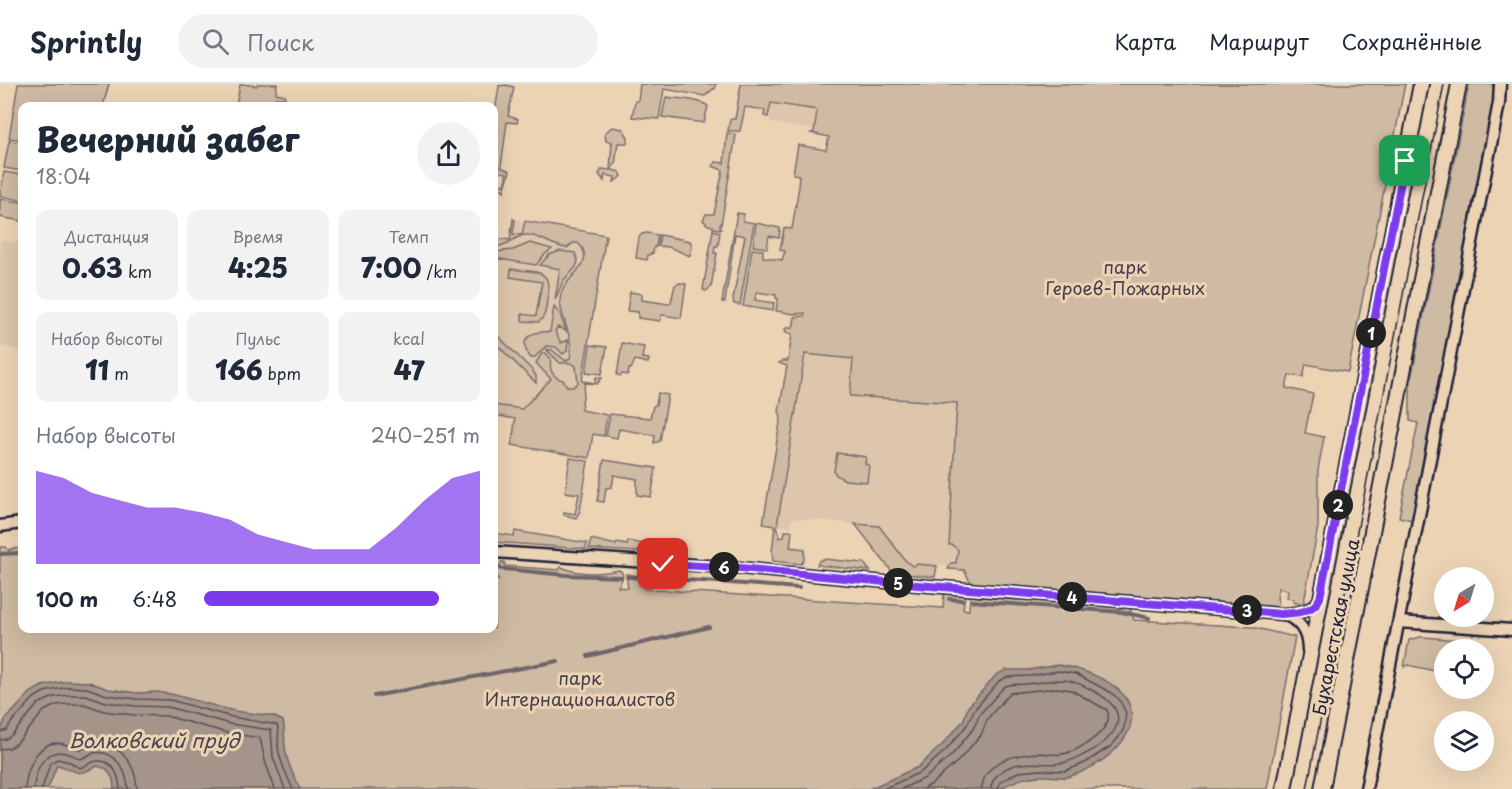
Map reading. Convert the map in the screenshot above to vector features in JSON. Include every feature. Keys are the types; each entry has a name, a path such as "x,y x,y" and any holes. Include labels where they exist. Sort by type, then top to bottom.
{"main road":[{"name":"Бухарестская улица","path":"1284,789 1421,84"},
{"name":"Бухарестская улица","path":"1322,789 1459,84"}],"street":[{"path":"1366,789 1499,103 1500,84"},
{"path":"0,526 18,524"},
{"path":"498,552 740,568 917,585 1283,614 1307,610 1315,606 1320,598"},
{"path":"1283,614 1303,627 1309,658"},
{"path":"1398,622 1512,630"}],"shaded area":[{"path":"772,104 815,111 812,130 769,122"},
{"path":"513,219 606,235 575,427 498,415 498,239 509,240"},
{"path":"0,240 18,242 18,349 0,346"},
{"path":"805,354 875,361 977,396 962,567 917,564 912,566 879,526 793,518 790,527 777,526"}],"green space":[{"path":"18,84 109,84 104,102 18,102 18,139 9,138"},
{"path":"277,84 276,93 285,95 285,98 275,98 274,102 237,102 240,85"},
{"path":"640,84 716,84 715,89 705,96 664,89 659,119 632,117 635,101 638,101"},
{"name":"парк Героев-Пожарных","path":"741,84 1405,84 1348,372 1306,364 1303,377 1289,375 1286,388 1313,394 1305,433 1324,437 1318,470 1318,527 1304,602 1300,604 1293,602 1294,599 1287,598 1288,590 1279,588 1277,596 1279,607 971,583 964,570 948,569 951,563 956,563 958,550 949,545 957,403 850,396 853,359 805,354 777,526 780,538 784,536 785,531 792,531 790,547 805,549 804,560 801,564 773,561 775,526 763,524 787,366 779,363 788,361 792,334 786,332 785,329 793,328 795,317 804,316 805,313 776,311 778,299 776,295 757,292 755,300 774,303 773,311 743,306 752,249 763,250 763,257 782,260 785,251 780,250 784,228 792,229 799,186 799,175 793,174 798,145 826,150 829,137 811,133 814,132 817,110 771,103 768,117 764,116 765,110 745,107 740,131 728,131 730,119 735,119"},
{"path":"1469,84 1493,84 1493,100 1412,520 1399,517 1418,423 1410,421 1410,385"},
{"path":"506,85 514,87 508,116 518,119 517,123 507,122 501,167 510,171 504,191 498,189 498,184 504,185 507,173 498,172 496,102 499,86"},
{"path":"666,97 708,106 704,123 662,117"},
{"path":"612,127 623,129 628,137 627,143 618,143 612,170 620,172 622,176 614,182 615,177 605,175 604,181 599,174 602,169 610,170 612,142 606,141 605,133"},
{"path":"727,133 736,135 721,229 713,228 703,220 706,214 714,214 723,170 712,166 716,162 724,163"},
{"path":"9,141 18,142 18,170 4,168"},
{"path":"4,172 18,174 18,200 0,196"},
{"path":"0,199 18,202 18,220 0,217"},
{"path":"737,213 744,214 743,221 754,223 740,305 734,304 733,299 745,236 735,234 725,302 722,302"},
{"path":"513,219 515,220 513,234 522,235 525,221 606,235 582,381 595,383 596,377 602,378 597,384 585,383 581,410 607,415 604,436 593,434 589,458 511,445 515,419 498,416 498,406 522,409 551,379 536,363 542,353 546,353 551,359 550,366 553,375 563,380 567,386 573,387 578,383 576,366 571,363 560,363 546,349 552,350 566,361 570,358 570,340 560,301 564,287 583,263 585,257 583,250 578,243 573,243 567,248 530,235 518,237 498,246 498,238 510,240"},
{"path":"756,223 780,228 779,238 769,236 767,248 753,246"},
{"path":"713,230 720,232 718,246 715,246 714,253 717,253 711,287 706,291 703,290"},
{"path":"647,233 658,235 656,247 653,253 648,255 647,260 636,258 639,237"},
{"path":"660,235 690,241 692,246 690,256 669,247 658,246"},
{"path":"530,243 552,249 536,265 498,259 498,252 513,250"},
{"path":"560,251 575,253 578,261 576,267 563,281 555,300 560,269 540,265 549,255"},
{"path":"511,269 535,272 545,276 548,289 546,309 539,322 522,321 522,314 536,316 542,282 510,277"},
{"path":"686,284 681,318 663,315 660,321 638,318 638,312 627,311 630,292 642,294 642,300 669,304 675,285"},
{"path":"554,307 560,314 566,331 558,327 555,331 561,343 568,340 567,351 563,354 556,347 546,346 531,358 525,346 526,341 532,334 550,332"},
{"path":"498,336 533,371 536,383 498,346"},
{"path":"622,343 644,347 642,358 649,359 648,363 635,360 628,375 622,374 621,376 617,375"},
{"path":"590,345 607,347 602,374 586,372"},
{"path":"658,393 668,395 660,441 654,443 655,435 619,429 617,438 606,436 610,414 650,418"},
{"path":"837,453 866,457 865,464 869,465 867,482 845,480 836,475 834,471"},
{"path":"570,458 588,461 580,511 576,518 564,515 564,512 575,514 579,494 565,492"},
{"path":"604,460 656,468 651,497 637,495 637,479 614,475 612,487 606,488 604,502 597,501"},
{"path":"855,524 879,526 912,566 917,564 937,566 935,577 893,573"},
{"path":"515,531 587,543 586,549 498,542 498,534 514,536"},
{"path":"591,539 616,545 617,543 627,545 628,541 643,544 641,551 638,552 589,549"},
{"name":"парк Интернационалистов","path":"0,547 6,547 9,551 18,548 18,633 498,633 498,566 504,562 505,566 559,570 561,567 582,573 619,570 623,576 618,587 628,588 626,574 639,576 639,584 645,589 943,608 944,593 965,595 963,609 969,610 970,596 1129,607 1134,620 1251,627 1295,637 1267,789 0,789"},
{"path":"823,559 864,563 870,571 817,565"},
{"path":"1420,637 1445,639 1434,639 1434,671 1408,665 1404,667 1409,640"}],"water":[{"path":"1058,665 1076,669 1106,681 1127,700 1131,713 1130,726 1125,738 1116,749 1092,767 1067,777 1026,778 1000,789 869,789 918,767 963,721 968,707 996,675 1006,670 1028,670"},
{"name":"Волковский пруд","path":"67,681 89,682 108,689 137,693 171,694 234,711 273,716 283,721 287,757 300,789 114,789 113,779 107,769 97,766 79,773 57,765 49,786 45,789 0,789 0,732 5,720 30,693 42,686"}],"waterway":[{"path":"0,554 18,553"},
{"path":"498,568 566,575 621,577"},
{"path":"627,577 799,588"},
{"path":"949,599 962,600"},
{"path":"972,601 1122,612 1149,618"},
{"path":"588,656 709,627"},
{"path":"374,696 558,661"}],"tram line":[{"path":"1307,789 1444,84"}],"route":[{"path":"663,564 740,568 917,585 1281,614 1302,612 1312,608 1320,598 1405,161"}]}
